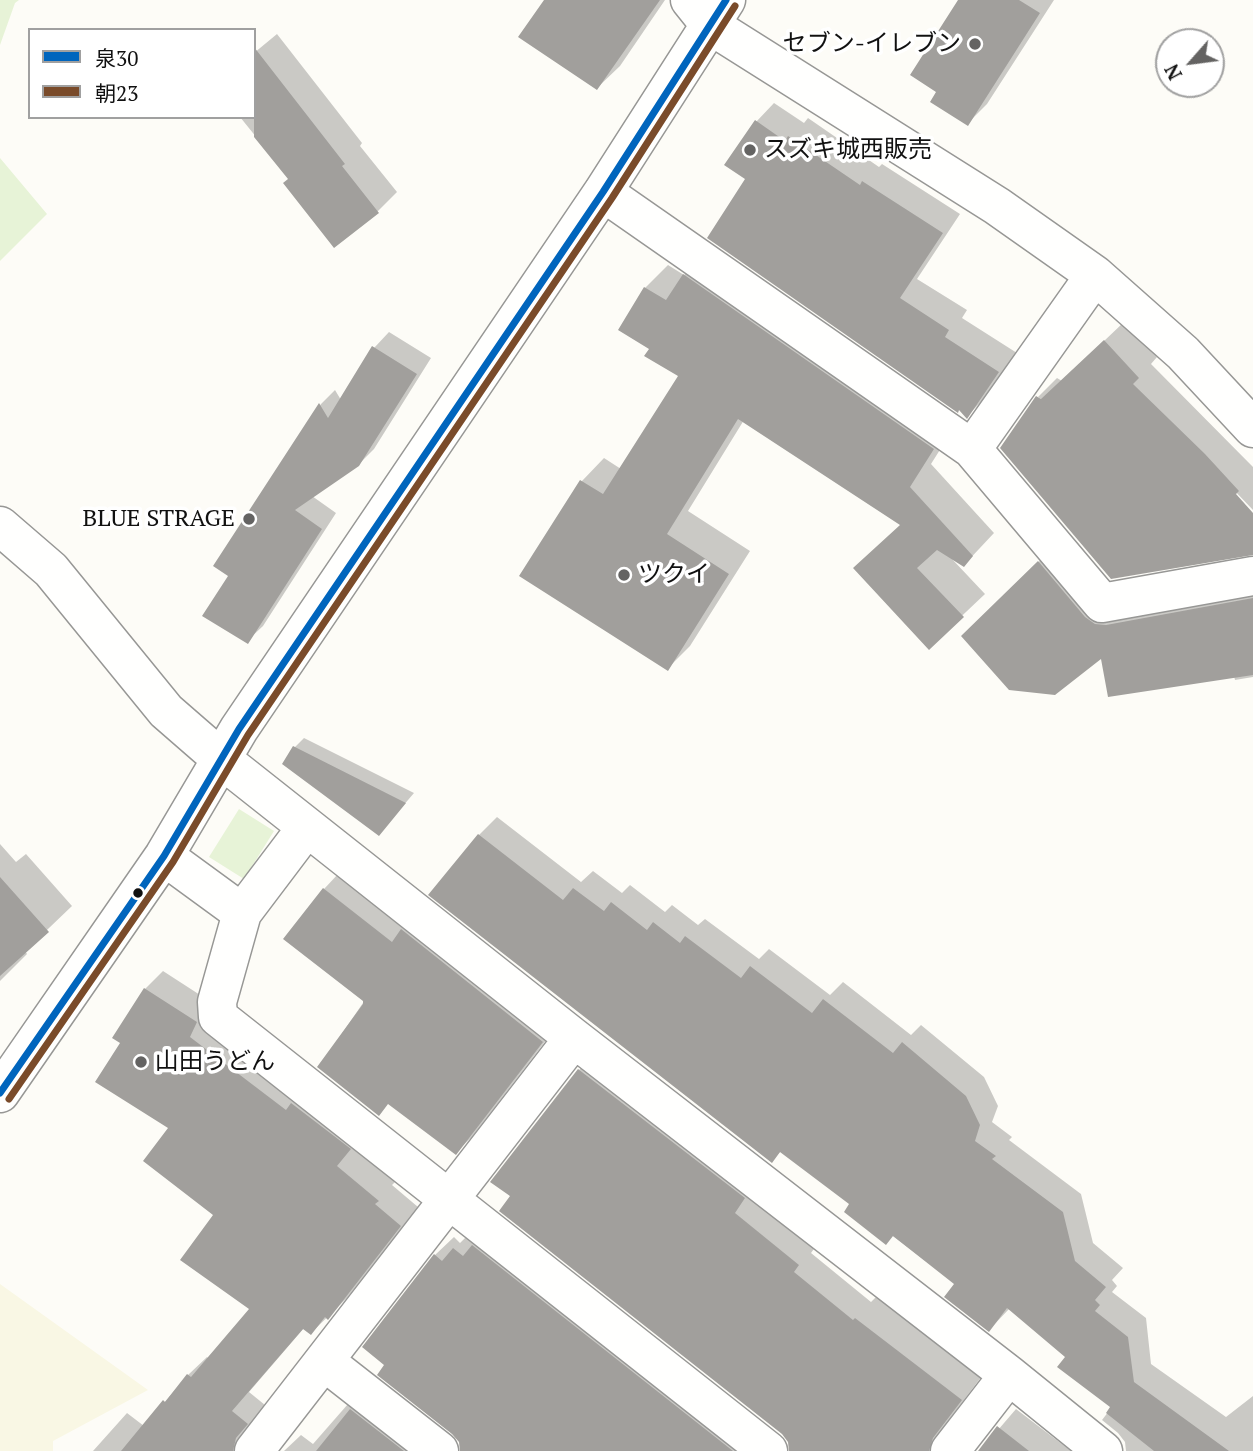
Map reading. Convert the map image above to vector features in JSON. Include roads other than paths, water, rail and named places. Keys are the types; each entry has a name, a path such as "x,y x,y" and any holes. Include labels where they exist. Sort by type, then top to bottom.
{"street":[{"path":"0,1093 164,856 220,758 603,192 708,8 1095,275 1183,353 1253,428"},
{"path":"603,192 972,449 1102,603 1253,576"},
{"path":"972,449 1095,275"},
{"path":"0,526 51,570 166,711 220,758 1103,1451"},
{"path":"307,827 242,913 217,1002 218,1017 768,1451"},
{"path":"164,856 242,913"},
{"path":"254,1451 574,1038"},
{"path":"324,1361 439,1451"},
{"path":"950,1451 1009,1375"}],"place":[{"name":"セブン-イレブン","path":"975,44"},
{"name":"スズキ城西販売","path":"750,150"},
{"name":"BLUE STRAGE","path":"249,519"},
{"name":"ツクイ","path":"624,575"},
{"name":"山田うどん","path":"141,1062"}]}
